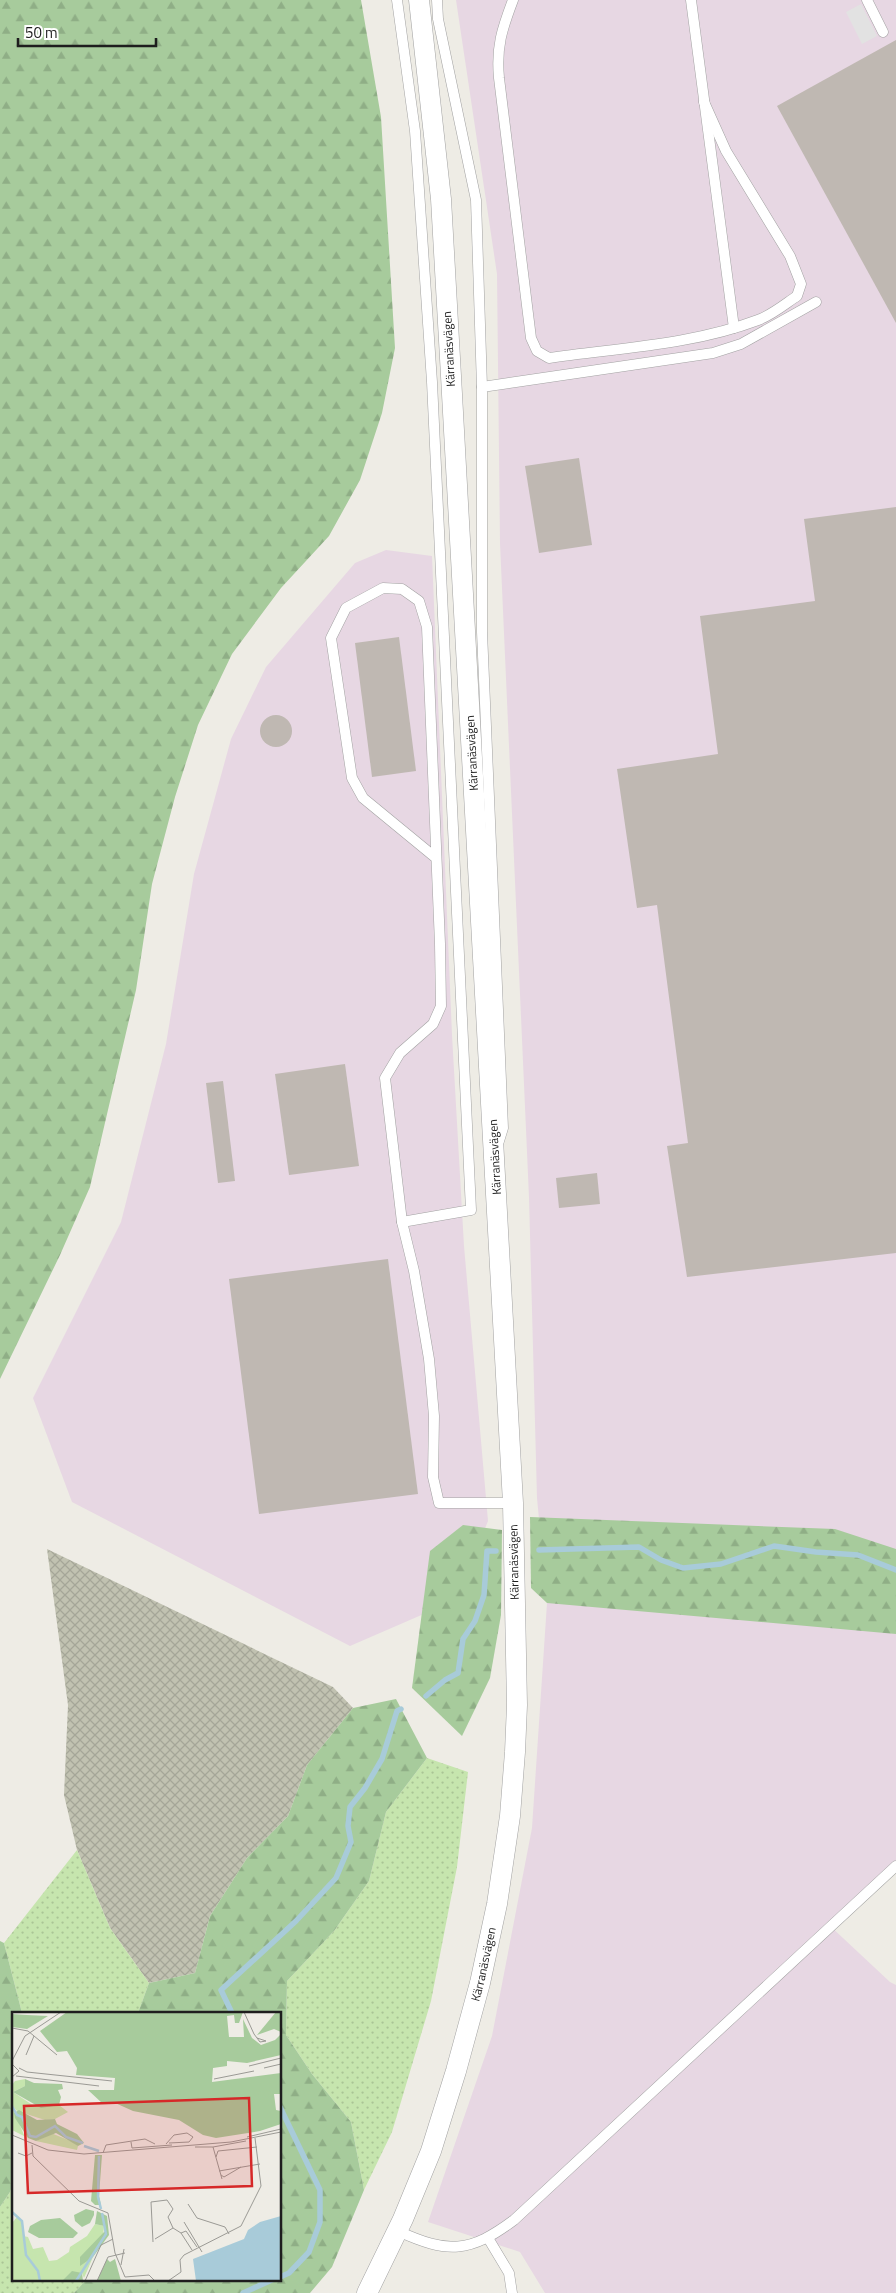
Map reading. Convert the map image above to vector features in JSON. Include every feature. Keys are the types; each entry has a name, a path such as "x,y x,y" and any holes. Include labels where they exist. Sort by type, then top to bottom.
{"street":[{"name":"Kärranäsvägen","path":"368,2293 398,2231 431,2151 456,2071 480,1983 497,1904 510,1816 517,1705 513,1503 440,199 419,0"}],"lane":[{"path":"397,0 415,131 432,382 471,1210 402,1222"},
{"path":"437,0 438,19 476,200 482,387 482,632 503,1128 494,1154"},
{"path":"513,0 501,31 497,55 532,338 537,351 549,358 689,338 734,328 760,319 797,296 801,284 790,256 726,151 704,102"},
{"path":"691,0 734,328"},
{"path":"868,0 883,32"},
{"path":"482,387 713,353 740,344 816,302"},
{"path":"436,858 363,798 352,778 331,638 346,608 382,588 402,589 418,601 427,627 436,858 440,1006 433,1024 400,1053 385,1078 402,1222 414,1271 429,1359 434,1416 433,1477 439,1503 513,1503"},
{"path":"398,2231 423,2242 449,2247 473,2244 488,2238 514,2220 896,1866"},
{"path":"488,2238 508,2273 512,2293"}],"shaded area":[{"path":"456,0 896,0 896,1860 828,1924 890,1982 896,1985 896,2293 545,2293 520,2252 428,2222 492,2036 532,1828 547,1603 537,1498 529,1197 500,543 497,274"},
{"path":"861,4 877,36 862,44 846,12"},
{"path":"386,550 432,556 452,1035 464,1246 488,1521 456,1600 350,1646 72,1502 33,1398 121,1222 166,1044 194,874 231,739 266,667 355,563"},
{"path":"47,1549 333,1687 353,1708 307,1765 288,1816 247,1858 210,1916 195,1973 149,1983 110,1928 77,1850 64,1795 68,1705"}],"green space":[{"path":"0,0 361,0 381,117 395,348 382,413 360,480 329,536 281,588 232,654 198,725 175,797 152,884 136,990 90,1187 60,1255 0,1379"},
{"path":"530,1517 835,1529 896,1549 896,1634 547,1603 531,1588"},
{"path":"463,1525 502,1530 501,1615 490,1678 462,1736 412,1688 430,1551"},
{"path":"396,1699 427,1758 386,1812 369,1881 334,1931 287,1981 286,2035 312,2074 351,2122 364,2190 332,2267 310,2293 74,2293 86,2280 281,2280 281,2012 138,2012 149,1983 195,1973 210,1916 247,1858 288,1816 307,1765 353,1708"},
{"path":"427,1758 468,1772 457,1867 431,2001 392,2132 364,2190 351,2122 312,2074 286,2035 287,1981 334,1931 369,1881 386,1812"},
{"path":"77,1850 110,1928 149,1983 138,2012 22,2012 4,1943"},
{"path":"0,1941 4,1943 22,2012 12,2012 12,2186 0,2207"},
{"path":"12,2186 12,2280 86,2280 74,2293 0,2293 0,2207"}],"building":[{"path":"896,40 896,323 777,106"},
{"path":"579,458 592,545 539,553 525,466"},
{"path":"896,507 896,1253 687,1277 667,1146 688,1143 657,905 637,908 617,769 718,754 700,616 815,601 804,519"},
{"path":"399,637 416,771 372,777 355,643"},
{"path":"276,715 282,716 287,720 291,725 291,737 287,742 282,746 276,747 270,746 265,742 261,737 260,731 261,725 265,720 270,716"},
{"path":"345,1064 359,1166 289,1175 275,1074"},
{"path":"223,1081 235,1181 218,1183 206,1083"},
{"path":"597,1173 600,1204 559,1208 556,1178"},
{"path":"388,1259 418,1494 259,1514 229,1279"}],"waterway":[{"path":"539,1550 639,1547 661,1560 683,1568 721,1564 774,1546 858,1555 896,1570"},
{"path":"426,1696 445,1680 458,1673 463,1639 475,1621 484,1595 487,1551 496,1551"},
{"path":"232,2012 221,1990 296,1921 336,1878 351,1842 348,1826 350,1807 365,1788 382,1759 397,1711 401,1709"},
{"path":"281,2109 320,2190 320,2222 309,2252 289,2273 281,2277"},
{"path":"243,2293 272,2280"}]}
